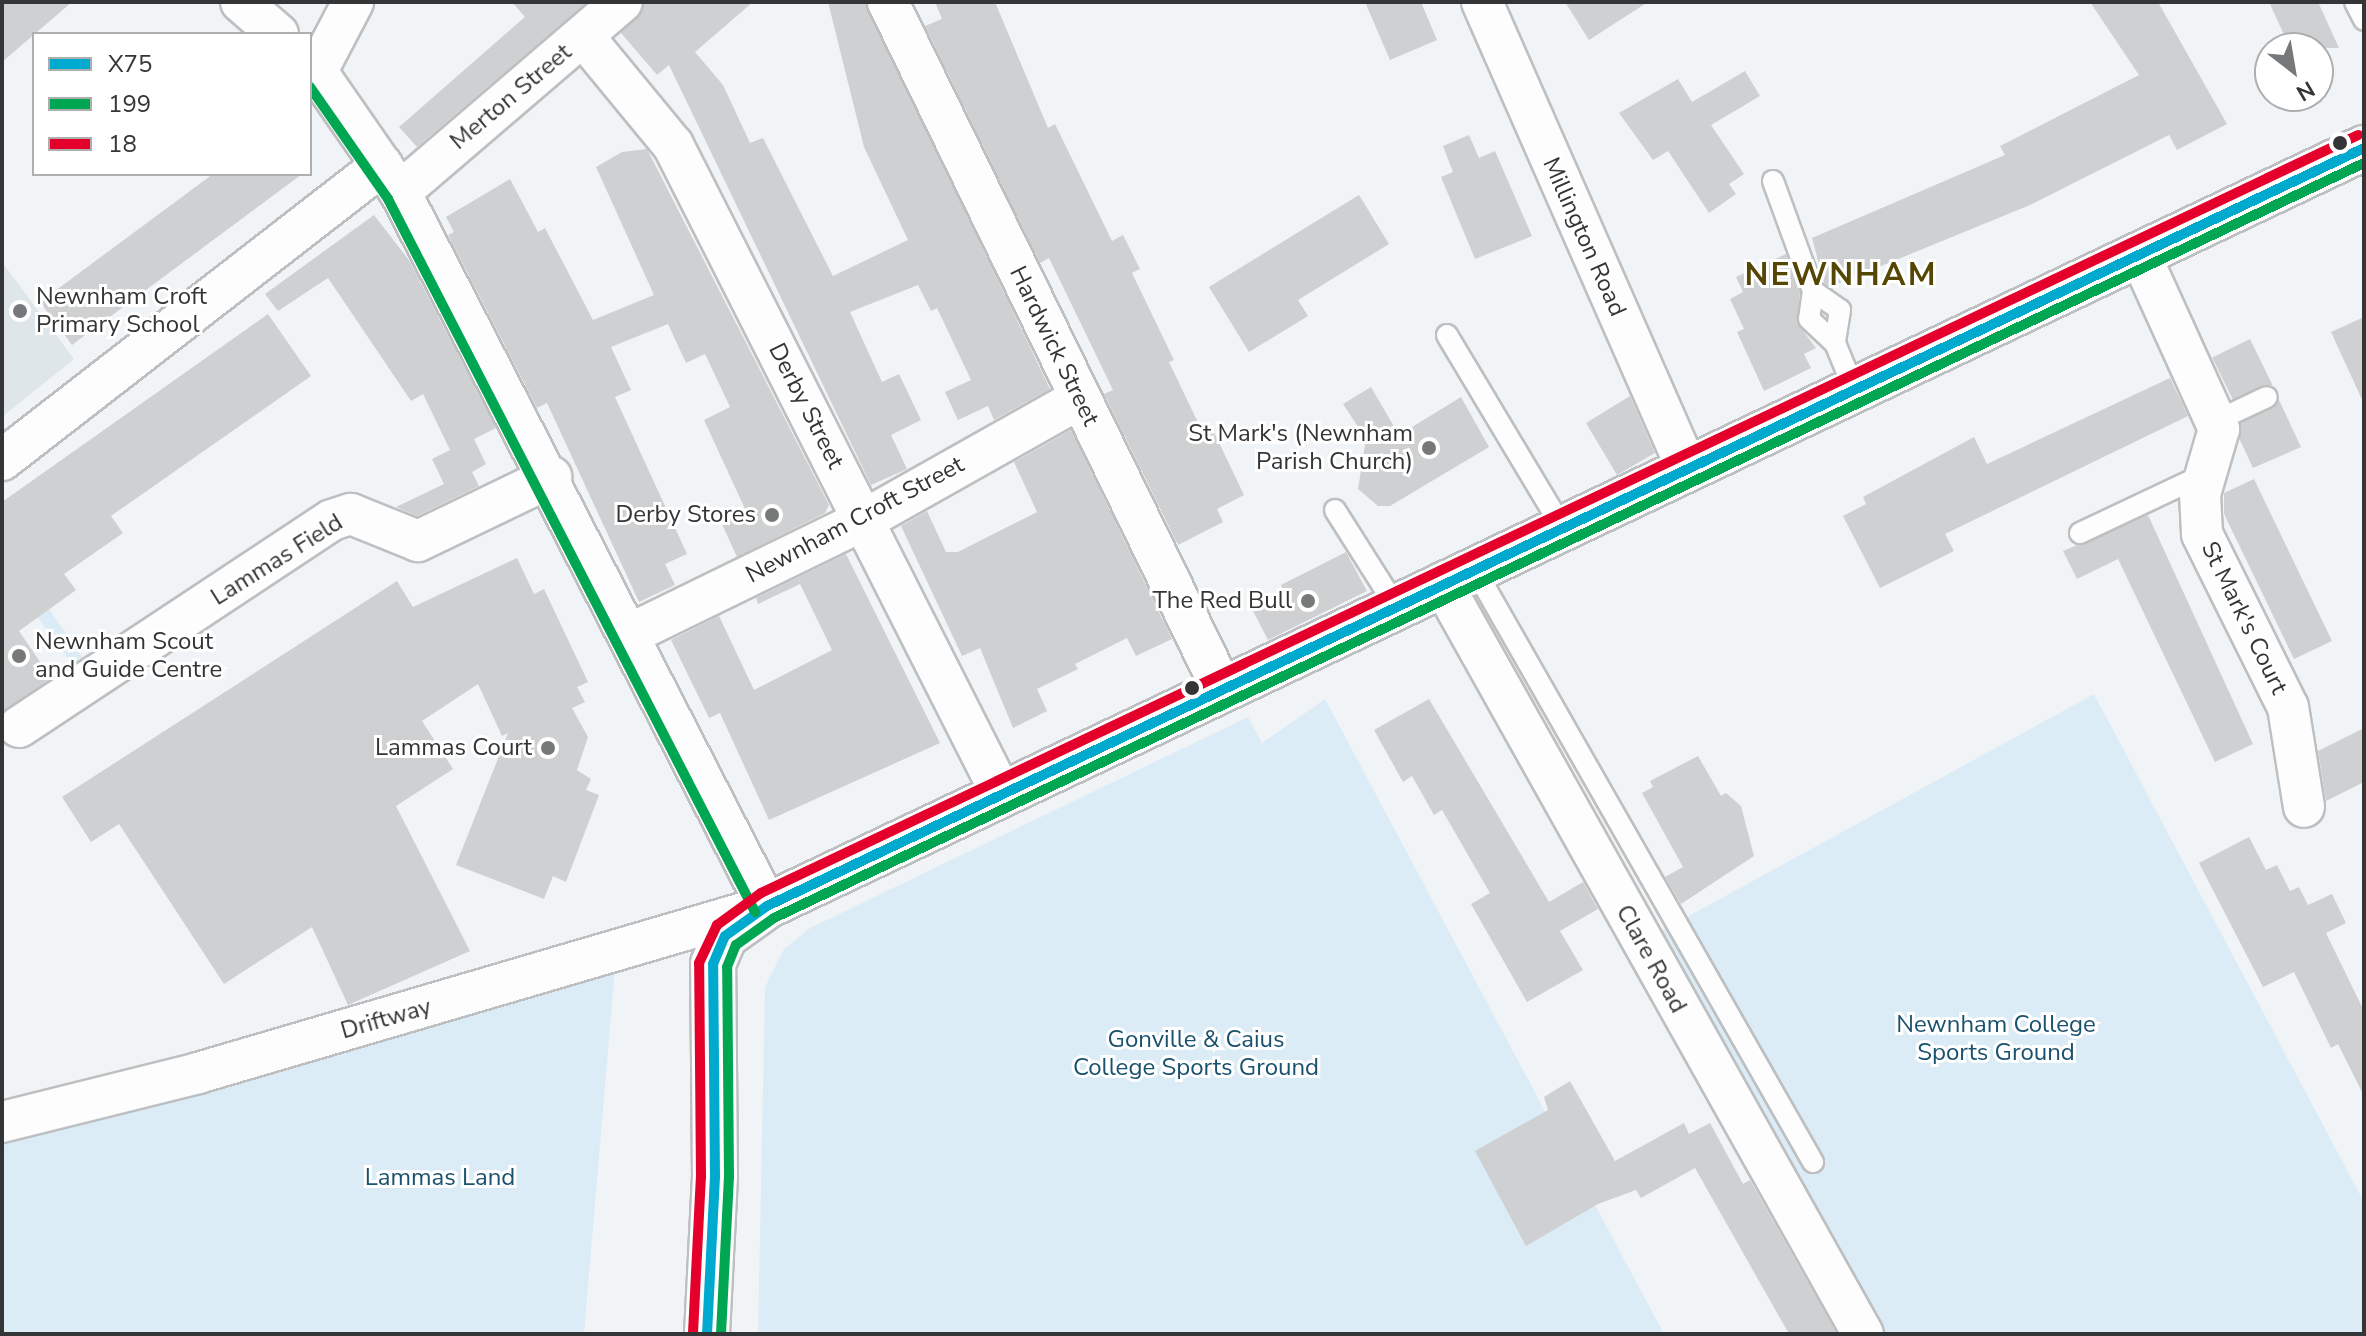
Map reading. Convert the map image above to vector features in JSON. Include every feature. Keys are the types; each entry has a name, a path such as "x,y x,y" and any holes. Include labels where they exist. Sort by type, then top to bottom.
{"main road":[{"path":"707,1334 715,1177 713,964 725,936 767,906 1001,793 1562,527 1856,394 2364,148"}],"street":[{"path":"241,2 276,32"},
{"path":"353,2 314,66 391,178 551,477 767,906"},
{"name":"Merton Street","path":"2,460 391,178 583,36 622,2"},
{"name":"Hardwick Street","path":"888,2 1222,689"},
{"name":"Millington Road","path":"1482,2 1688,471"},
{"name":"Derby Street","path":"583,36 673,145 1001,793"},
{"name":"St Mark's Court","path":"2141,257 2216,421 2217,450 2199,504 2202,534 2288,707 2304,807"},
{"name":"Newnham Croft Street","path":"628,635 864,520 1079,399"},
{"name":"Lammas Field","path":"19,727 332,520 351,514 418,541 551,477"},
{"name":"Clare Road","path":"1458,576 1863,1334"},
{"name":"Driftway","path":"2,1122 198,1073 767,906"}],"lane":[{"path":"2355,2 2364,20"},
{"path":"1773,181 1813,291 1809,319 1835,343 1856,394"},
{"path":"1813,291 1840,310 1835,343"},
{"path":"1447,335 1562,527"},
{"path":"2216,421 2267,397"},
{"path":"2080,533 2208,473"},
{"path":"1335,510 1395,605"},
{"path":"1458,576 1813,1162"}],"shaded area":[{"name":"Newnham Croft Primary School","path":"2,262 74,359 2,417"}],"green space":[{"path":"2,541 83,658 73,665 17,590"},
{"name":"Newnham College Sports Ground","path":"2094,694 2364,1202 2364,1334 1876,1334 1656,934"},
{"name":"Gonville & Caius College Sports Ground","path":"1325,699 1664,1334 758,1334 765,987 784,949 810,928 1248,717 1262,743"},
{"name":"Lammas Land","path":"615,969 584,1334 2,1334 2,1135"}],"building":[{"path":"2,2 72,2 37,32 32,32 32,36 2,62"},
{"path":"512,2 587,2 417,147 399,127 525,17"},
{"path":"644,2 753,2 695,52 723,85 750,143 763,138 833,276 908,240 864,147 828,2 865,2 1050,389 994,420 988,406 958,420 945,392 971,380 937,308 931,311 918,285 850,312 882,382 899,374 921,420 891,435 907,469 871,485 669,65 657,75 621,33"},
{"path":"935,2 995,2 1048,128 1055,124 1112,241 1123,235 1140,269 1132,273 1174,360 1169,362 1203,433 1212,428 1244,495 1217,509 1223,522 1178,545 1104,394 1113,390 1049,258 1040,263 925,26 942,19"},
{"path":"1365,2 1421,2 1437,40 1390,60"},
{"path":"1565,2 1648,2 1589,40"},
{"path":"2090,2 2158,2 2227,124 2177,150 2169,135 2030,205 1830,287 1824,283 1812,238 2005,155 2000,146 2139,75"},
{"path":"2269,2 2318,2 2332,32 2283,32"},
{"path":"1745,71 1760,96 1711,125 1744,174 1729,184 1736,194 1709,213 1668,151 1653,160 1619,113 1678,79 1692,102"},
{"path":"1469,135 1479,158 1495,151 1532,236 1475,259 1441,177 1453,172 1443,146"},
{"path":"647,149 829,505 825,513 737,557 721,522 746,511 704,420 730,407 705,354 686,363 668,324 611,347 631,390 615,397 687,554 665,564 675,585 639,602 547,403 537,408 448,235 454,232 446,217 510,179 538,232 545,228 593,320 654,295 596,167 622,152"},
{"path":"210,176 299,176 72,345 40,302"},
{"path":"1359,195 1389,244 1298,300 1308,316 1249,352 1209,287"},
{"path":"374,215 409,260 496,428 474,439 486,464 472,472 479,486 417,516 396,507 444,484 432,459 450,450 423,394 411,401 328,278 278,311 265,294"},
{"path":"1786,254 1800,292 1797,323 1816,348 1804,354 1811,368 1764,391 1737,332 1744,329 1730,299 1743,292 1736,277"},
{"path":"268,314 311,376 111,516 123,533 64,574 76,590 19,631 51,678 2,713 2,502"},
{"path":"2364,317 2364,404 2331,332"},
{"path":"2250,339 2272,385 2235,403 2212,357"},
{"path":"2170,378 2188,416 1945,534 1954,551 1880,588 1843,516 1866,504 1863,497 1974,437 1987,464"},
{"name":"St Mark's (Newnham Parish Church)","path":"1371,387 1399,435 1461,397 1489,447 1390,506 1378,506 1358,489 1366,439 1343,404"},
{"path":"1630,396 1655,453 1617,475 1586,423"},
{"path":"2279,400 2301,447 2253,468 2240,440 2240,424"},
{"path":"1071,430 1172,639 1136,656 1127,638 1075,664 1078,669 1037,689 1047,711 1013,728 980,648 962,656 901,526 927,511 946,552 958,552 1037,512 1014,462"},
{"path":"2254,479 2332,641 2294,659 2224,514 2224,493"},
{"path":"2148,515 2253,744 2215,762 2118,559 2077,579 2063,551"},
{"name":"The Red Bull","path":"1346,552 1367,591 1268,640 1252,609 1284,593 1281,585"},
{"path":"846,554 940,743 769,820 720,713 709,718 671,640 719,616 754,690 832,650 800,584 758,604 756,598"},
{"path":"517,558 534,594 544,589 588,682 577,687 585,702 572,708 588,737 577,770 591,779 586,790 599,795 566,882 553,876 544,899 456,865 508,733 502,736 478,684 422,721 453,769 396,806 470,951 348,1005 312,927 224,984 119,824 91,842 62,797 397,581 413,607"},
{"path":"1429,699 1549,902 1583,882 1598,909 1560,931 1583,970 1527,1002 1471,904 1490,893 1442,810 1434,815 1412,776 1403,782 1374,730"},
{"path":"2364,728 2364,782 2326,801 2318,751"},
{"path":"1698,756 1721,796 1726,793 1741,806 1754,856 1681,904 1665,877 1683,867 1642,793 1653,787 1650,781"},
{"path":"2249,837 2266,870 2277,865 2290,891 2299,887 2308,905 2332,894 2346,923 2326,933 2364,1011 2364,1096 2338,1044 2331,1048 2294,972 2263,987 2199,863"},
{"path":"1570,1081 1615,1161 1684,1123 1689,1134 1710,1123 1743,1184 1750,1180 1837,1334 1789,1334 1695,1168 1641,1198 1636,1190 1598,1204 1526,1246 1475,1151 1548,1110 1544,1097"}],"transit line":[{"name":"199","path":"312,90 388,199 755,912"},
{"name":"18","path":"693,1333 701,1177 699,963 717,925 761,893 2358,135"},
{"name":"X75","path":"707,1334 715,1177 713,964 725,936 767,906 2364,148"},
{"name":"199","path":"721,1334 729,1177 727,967 736,945 774,918 2364,163"}],"place":[{"name":"Newnham Croft Primary School","path":"20,311"},
{"name":"St Mark's (Newnham Parish Church)","path":"1429,448"},
{"name":"Derby Stores","path":"772,515"},
{"name":"The Red Bull","path":"1308,601"},
{"name":"Newnham Scout and Guide Centre","path":"19,656"},
{"name":"Lammas Court","path":"548,748"}],"district":[{"name":"NEWNHAM","path":"1841,275"}]}
